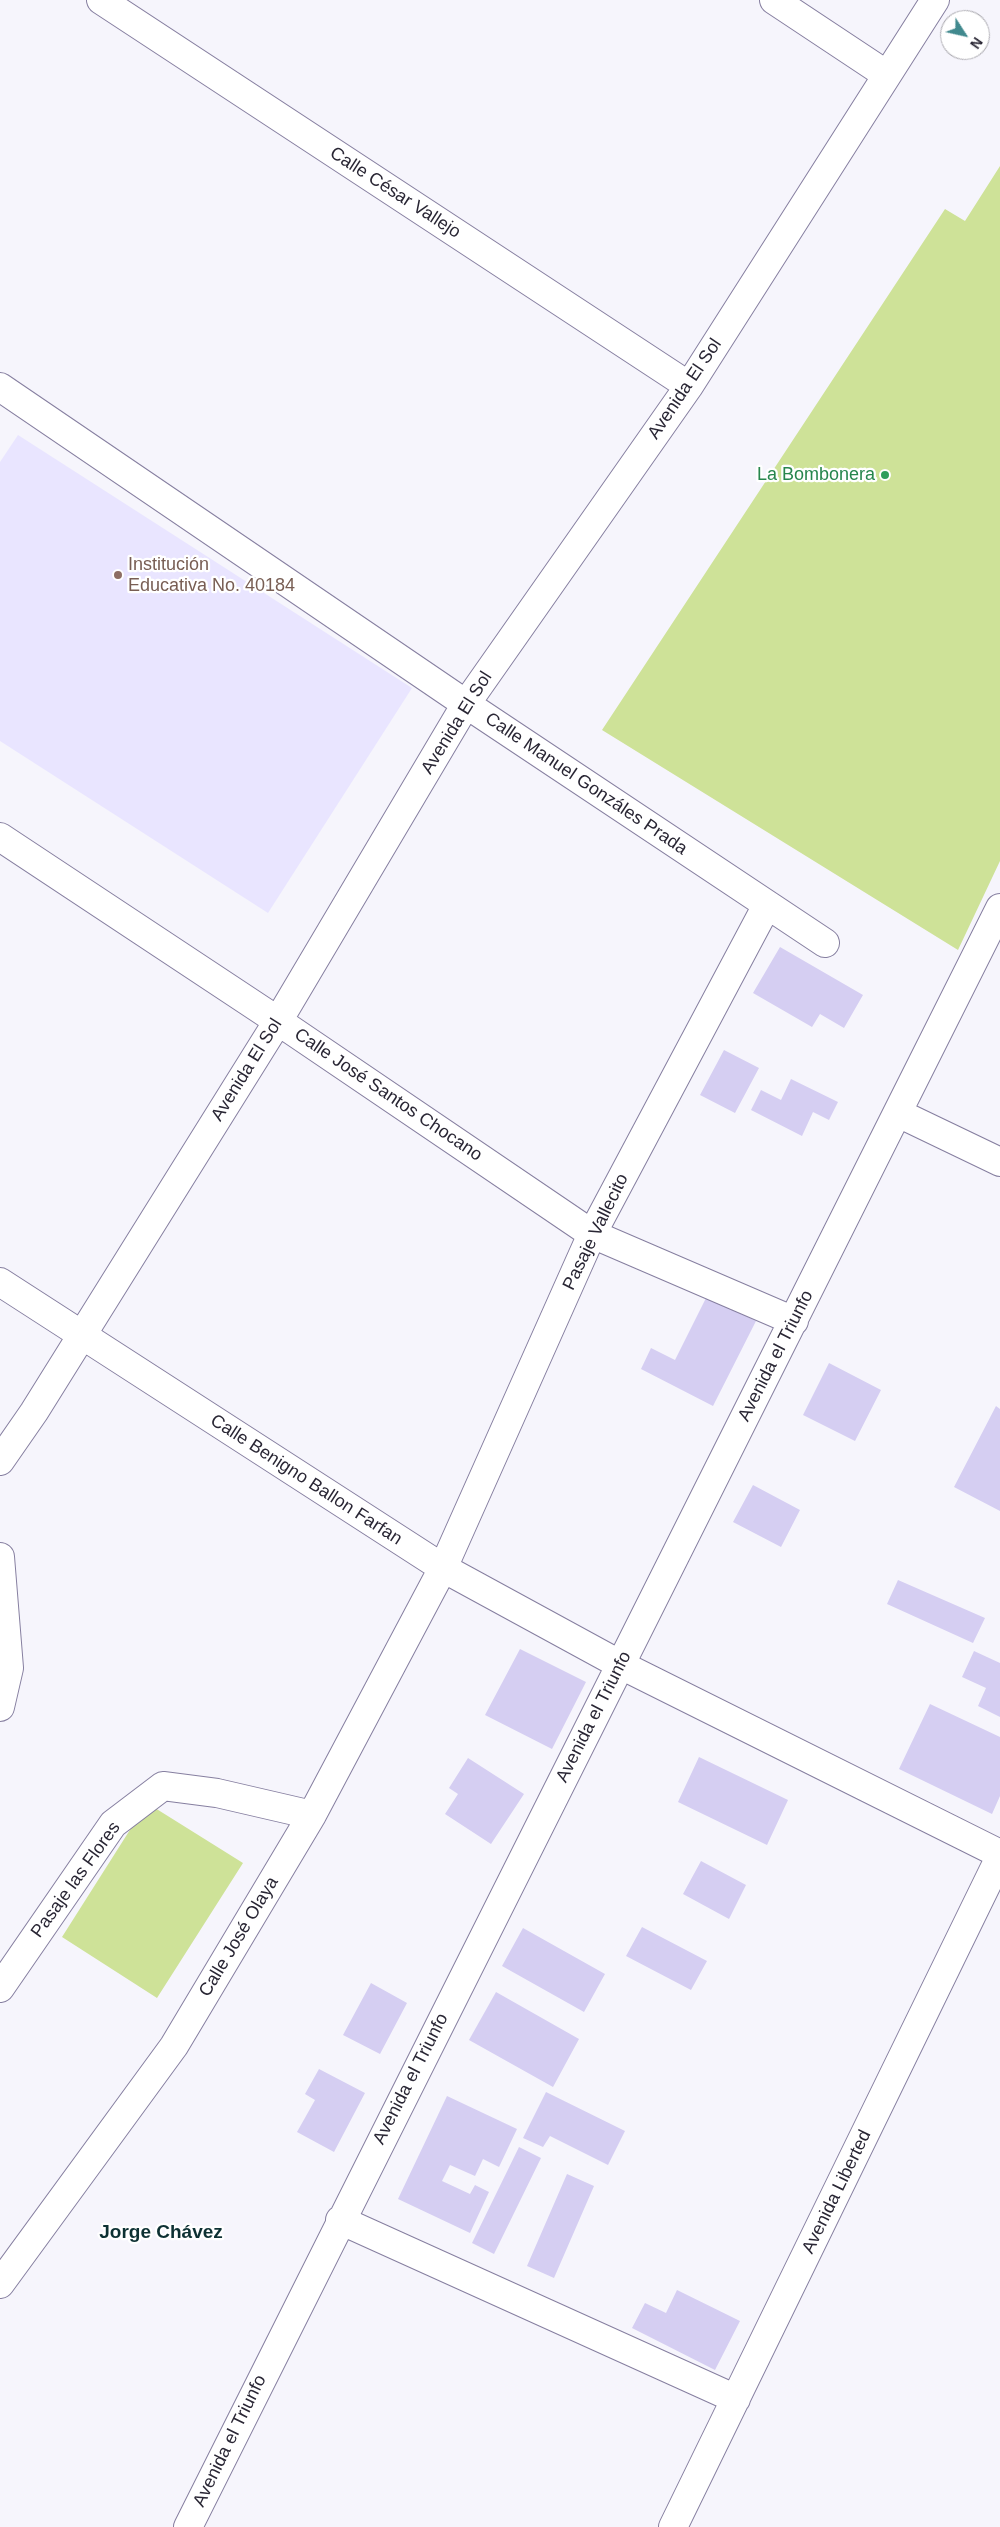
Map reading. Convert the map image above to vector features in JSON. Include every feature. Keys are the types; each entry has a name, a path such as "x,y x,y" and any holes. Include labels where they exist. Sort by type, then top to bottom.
{"street":[{"name":"Calle César Vallejo","path":"100,0 689,386"},
{"path":"774,0 887,75"},
{"name":"Avenida El Sol","path":"0,1461 34,1412 278,1021 466,704 689,386 935,0"},
{"name":"Calle Manuel Gonzáles Prada","path":"0,387 466,704 825,943"},
{"name":"Calle José Santos Chocano","path":"0,837 278,1021 592,1234 794,1321"},
{"name":"Pasaje Vallecito","path":"443,1568 592,1234 767,905"},
{"name":"Avenida el Triunfo","path":"188,2527 340,2220 794,1321 1000,908"},
{"path":"898,1113 1000,1162"},
{"name":"Calle Benigno Ballon Farfan","path":"0,1282 80,1336 443,1568 620,1665 1000,1855"},
{"path":"0,1557 9,1668 0,1707"},
{"name":"Calle José Olaya","path":"0,2284 174,2046 312,1815 443,1568"},
{"name":"Pasaje las Flores","path":"0,1988 113,1824 163,1786 217,1793 312,1815"},
{"name":"Avenida Liberted","path":"673,2527 1000,1855"},
{"path":"340,2220 736,2398"}],"shaded area":[{"name":"Institución Educativa No. 40184","path":"18,435 412,688 268,913 0,741 0,462"}],"green space":[{"name":"La Bombonera","path":"1000,166 1000,861 958,950 602,730 945,209 965,221"},
{"path":"147,1803 243,1863 157,1998 62,1937"}],"building":[{"path":"780,947 863,995 844,1028 820,1014 812,1027 753,993"},
{"path":"724,1050 759,1068 735,1113 700,1095"},
{"path":"791,1079 838,1102 829,1120 813,1112 802,1136 751,1110 761,1090 781,1100"},
{"path":"707,1296 756,1321 713,1406 641,1369 651,1348 675,1360"},
{"path":"829,1363 881,1390 855,1441 803,1415"},
{"path":"996,1406 1000,1409 1000,1511 954,1487"},
{"path":"753,1485 800,1510 781,1547 733,1522"},
{"path":"898,1580 985,1618 973,1643 887,1604"},
{"path":"520,1649 586,1682 552,1749 485,1715"},
{"path":"974,1651 1000,1663 1000,1717 978,1706 986,1688 962,1677"},
{"path":"930,1704 1000,1737 1000,1796 992,1814 899,1769"},
{"path":"699,1757 788,1800 767,1845 678,1802"},
{"path":"468,1758 524,1794 491,1844 445,1814 458,1794 449,1788"},
{"path":"701,1861 746,1885 729,1919 683,1894"},
{"path":"642,1927 707,1961 691,1990 626,1956"},
{"path":"523,1928 605,1974 584,2012 502,1966"},
{"path":"371,1983 407,2003 380,2054 343,2035"},
{"path":"496,1992 579,2039 553,2087 469,2040"},
{"path":"319,2069 365,2093 334,2152 297,2132 315,2100 305,2094"},
{"path":"546,2092 625,2131 608,2165 550,2136 543,2147 523,2138"},
{"path":"447,2096 517,2129 499,2167 483,2159 475,2176 450,2165 442,2181 470,2194 475,2185 489,2192 470,2233 398,2199"},
{"path":"519,2147 541,2158 494,2254 472,2243"},
{"path":"567,2174 594,2186 554,2278 527,2266"},
{"path":"677,2290 740,2321 715,2370 632,2328 645,2303 666,2313"}],"place":[{"name":"La Bombonera","path":"885,475"},
{"name":"Institución Educativa No. 40184","path":"118,575"}],"district":[{"name":"Jorge Chávez","path":"161,2233"}]}
